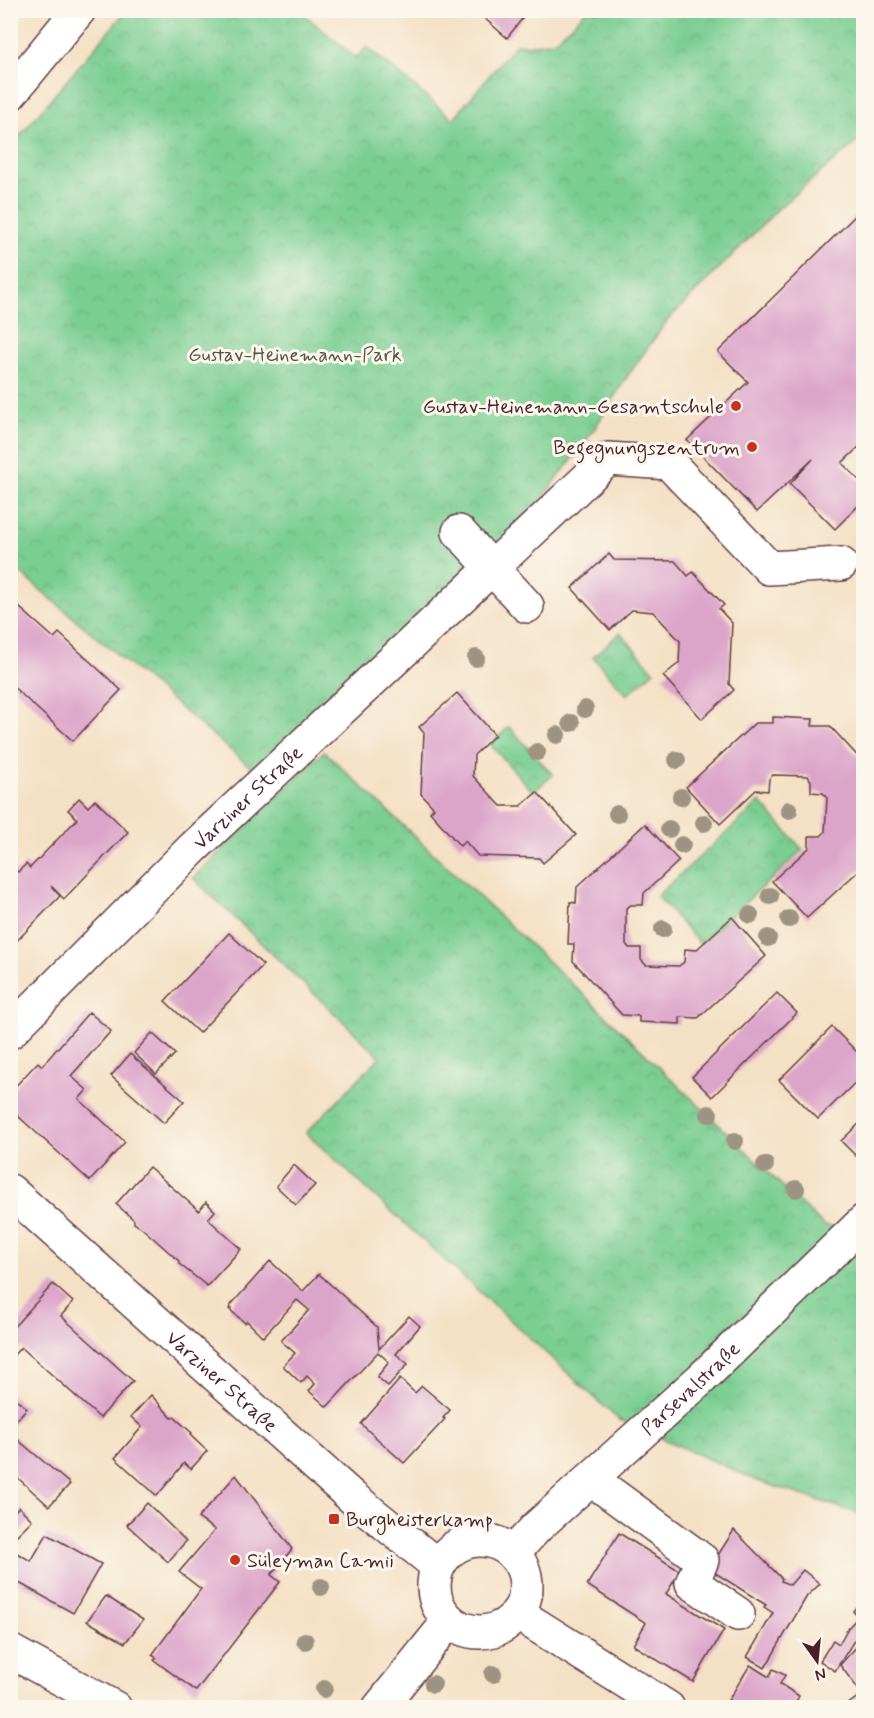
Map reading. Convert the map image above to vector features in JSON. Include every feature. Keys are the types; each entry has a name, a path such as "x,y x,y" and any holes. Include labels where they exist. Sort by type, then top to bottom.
{"street":[{"path":"10,94 79,10"},
{"name":"Varziner Straße","path":"10,1032 193,848 608,459 669,463 769,568 841,564"},
{"path":"459,532 527,606"},
{"name":"Varziner Straße","path":"10,1191 353,1498 438,1566"},
{"name":"Parsevalstraße","path":"513,1553 537,1527 702,1378 864,1221"},
{"path":"591,1479 702,1560 692,1583 738,1614"},
{"path":"475,1540 490,1540 513,1553 523,1569 526,1585 524,1600 517,1613 506,1624 492,1630 477,1632 462,1629 449,1620 440,1609 434,1594 434,1580 438,1566 448,1553 460,1544 475,1540"},
{"path":"517,1613 668,1707"},
{"path":"379,1707 449,1620"},
{"path":"10,1651 116,1707"}],"green space":[{"name":"Gustav-Heinemann-Park","path":"126,11 300,11 356,58 367,47 453,119 516,44 555,41 586,11 863,11 863,137 782,205 666,322 624,381 593,431 504,549 254,770 11,565 11,146"},
{"path":"620,633 654,671 627,695 593,657"},
{"path":"509,727 553,775 533,792 490,744"},
{"path":"324,751 588,999 824,1226 863,1230 863,1515 758,1481 618,1419 306,1133 380,1057 193,878"},
{"path":"760,802 803,850 700,944 657,896"}],"building":[{"path":"475,10 529,10 507,38"},
{"path":"864,207 864,442 842,463 864,485 864,500 835,529 790,484 813,459 757,512 687,440 748,382 718,352"},
{"path":"609,554 614,560 675,561 688,576 693,572 724,605 719,609 732,623 729,684 734,690 702,719 663,676 679,663 680,641 653,612 632,610 610,630 572,588"},
{"path":"10,599 54,638 59,633 121,690 73,741 10,684"},
{"path":"457,693 495,735 474,755 473,776 501,806 521,806 537,792 576,835 543,863 539,858 478,856 465,841 460,846 430,812 434,808 421,794 424,733 419,727"},
{"path":"773,717 813,719 812,726 830,726 864,763 864,866 807,918 772,881 809,848 809,836 821,836 825,832 827,798 823,793 811,792 811,781 808,776 773,775 769,779 768,791 756,790 720,824 686,787 755,723 773,723"},
{"path":"79,798 88,807 95,800 128,832 64,899 51,886 60,896 10,948 10,866 18,872 26,864 30,868 77,819 68,810"},
{"path":"645,824 679,861 644,893 643,905 631,905 626,908 626,944 629,948 641,948 641,960 646,965 679,966 684,962 685,949 696,950 732,917 766,956 698,1018 680,1017 680,1024 639,1022 639,1016 622,1015 573,961 574,944 568,944 570,902 576,903 577,887"},
{"path":"229,933 263,965 199,1033 165,1001"},
{"path":"777,993 797,1013 712,1097 692,1077"},
{"path":"89,1012 111,1031 71,1076 87,1090 79,1099 125,1142 90,1181 10,1109 10,1092 38,1062 42,1066"},
{"path":"832,1027 864,1059 864,1074 818,1119 779,1080"},
{"path":"152,1033 175,1054 156,1074 134,1053"},
{"path":"130,1054 184,1101 164,1123 111,1076"},
{"path":"864,1119 864,1164 841,1141"},
{"path":"294,1165 315,1185 296,1205 276,1186"},
{"path":"149,1167 199,1211 206,1202 215,1211 208,1219 241,1249 207,1286 179,1264 179,1261 134,1223 134,1220 116,1204"},
{"path":"270,1261 303,1291 319,1274 377,1327 379,1349 409,1316 420,1326 396,1354 408,1364 388,1386 377,1377 389,1362 378,1352 327,1407 309,1391 315,1384 307,1376 301,1383 283,1366 295,1353 281,1341 309,1310 297,1300 263,1337 247,1321 245,1323 229,1309"},
{"path":"53,1284 73,1302 61,1316 133,1381 100,1418 21,1347 13,1356 10,1354 10,1331"},
{"path":"400,1379 415,1393 422,1386 450,1410 443,1418 445,1419 404,1463 361,1424"},
{"path":"10,1394 27,1408 10,1427"},
{"path":"151,1395 172,1418 174,1417 192,1433 190,1435 207,1451 191,1469 184,1463 157,1496 115,1458 142,1427 131,1417"},
{"path":"10,1433 70,1484 49,1506 10,1471"},
{"name":"Süleyman Camii","path":"236,1475 292,1549 271,1575 280,1582 196,1691 154,1660 157,1658 152,1655 201,1589 179,1572 215,1530 198,1518"},
{"path":"147,1503 186,1541 168,1562 127,1525"},
{"path":"19,1507 32,1520 16,1536 10,1531 10,1516"},
{"path":"734,1530 782,1579 781,1581 790,1585 803,1570 820,1584 807,1596 765,1668 747,1657 773,1613 764,1607 766,1605 709,1569"},
{"path":"619,1533 680,1571 666,1594 724,1630 693,1682 633,1645 646,1623 587,1585"},
{"path":"47,1534 101,1564 73,1613 10,1578 10,1549 31,1561"},
{"path":"106,1596 143,1620 125,1643 87,1621"},
{"path":"864,1602 864,1632 855,1639 835,1671 820,1661 833,1640 839,1644 848,1628 858,1617 853,1611"},
{"path":"859,1644 864,1650 864,1707 844,1707 862,1694 840,1665"},
{"path":"750,1665 769,1677 773,1669 785,1675 780,1684 799,1696 793,1707 732,1707 726,1704"}],"place":[{"name":"Gustav-Heinemann-Gesamtschule","path":"736,406"},
{"name":"Begegnungszentrum","path":"752,447"},
{"name":"Burgheisterkamp","path":"334,1519"},
{"name":"Süleyman Camii","path":"235,1560"}]}
